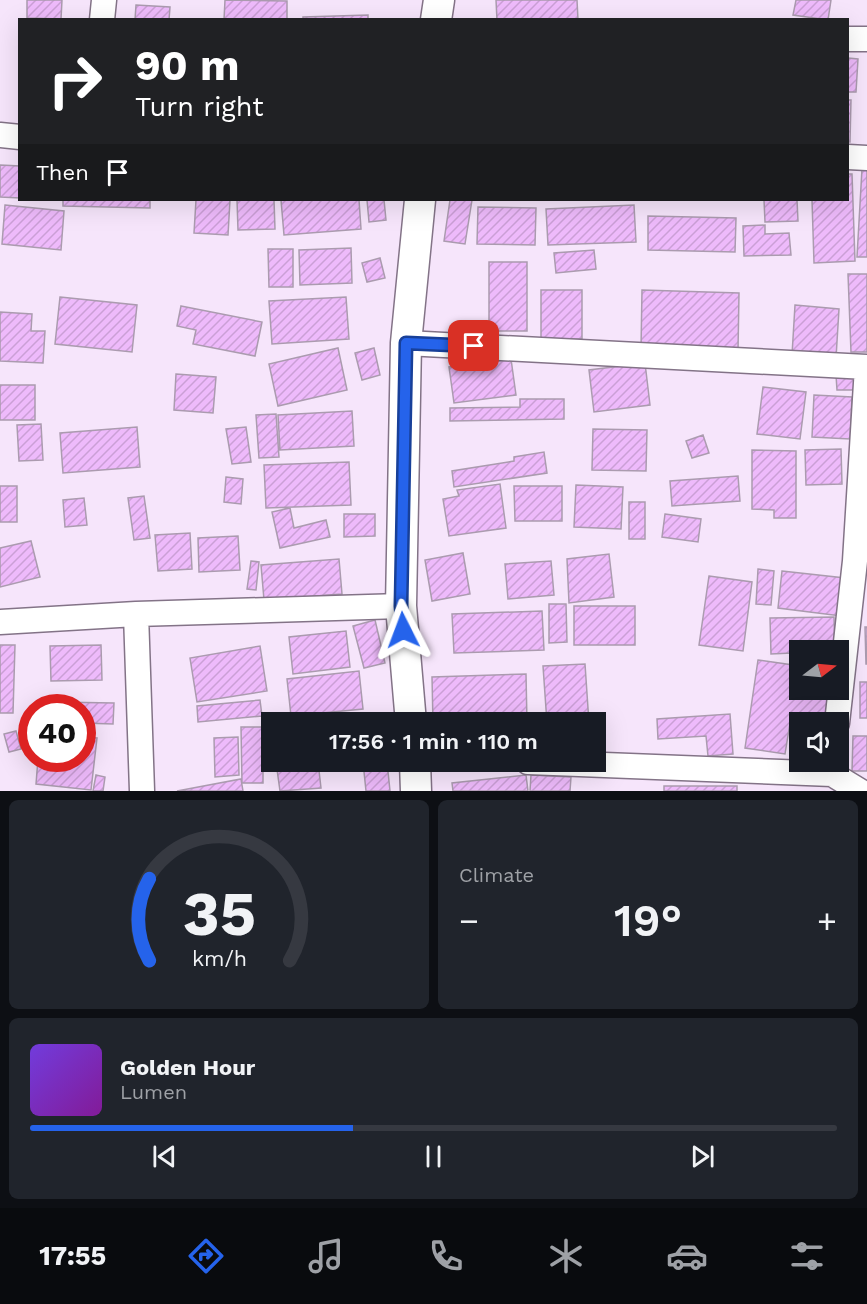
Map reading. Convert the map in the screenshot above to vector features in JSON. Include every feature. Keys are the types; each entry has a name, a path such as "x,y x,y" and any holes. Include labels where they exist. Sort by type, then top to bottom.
{"street":[{"path":"102,18 104,0"},
{"path":"436,18 439,0"},
{"path":"849,39 867,39"},
{"path":"0,135 18,137"},
{"path":"849,157 867,158"},
{"path":"410,712 401,606 406,343 420,201"},
{"path":"406,343 867,367 855,561 838,712"},
{"path":"0,622 136,614 401,606"},
{"path":"136,614 142,791"},
{"path":"606,764 789,767"},
{"path":"415,772 416,791"},
{"path":"837,772 860,791"}],"building":[{"path":"27,0 62,0 61,18 27,18"},
{"path":"225,0 287,1 287,18 224,18"},
{"path":"496,0 577,0 578,18 497,18"},
{"path":"796,0 831,0 828,18 793,15"},
{"path":"136,5 170,7 169,18 135,18"},
{"path":"368,15 368,18 303,17"},
{"path":"849,58 858,59 856,92 849,92"},
{"path":"849,100 851,100 850,142"},
{"path":"0,165 18,166 18,198 0,197"},
{"path":"862,169 867,170 867,257 857,257"},
{"path":"849,174 852,174 855,261 814,263 812,201 849,201"},
{"path":"63,201 150,201 150,208 63,206"},
{"path":"196,201 230,201 228,235 194,233"},
{"path":"237,201 274,201 275,229 238,230"},
{"path":"281,201 359,201 361,229 284,235"},
{"path":"367,201 384,201 386,220 369,222"},
{"path":"450,201 472,201 465,244 444,241"},
{"path":"764,201 797,201 798,221 765,222"},
{"path":"5,205 64,211 61,250 2,244"},
{"path":"634,205 636,242 548,245 546,209"},
{"path":"478,207 536,208 535,245 477,244"},
{"path":"648,216 736,218 735,252 648,250"},
{"path":"765,225 765,234 789,233 791,255 744,256 743,226"},
{"path":"351,248 352,283 300,285 299,250"},
{"path":"268,249 293,249 293,287 269,287"},
{"path":"594,250 596,269 556,273 554,253"},
{"path":"380,258 385,278 367,282 362,263"},
{"path":"489,262 527,262 527,331 489,331"},
{"path":"848,274 867,274 867,352 851,352"},
{"path":"541,290 582,290 582,339 541,339"},
{"path":"642,290 739,293 738,351 641,349"},
{"path":"60,297 137,305 132,352 55,344"},
{"path":"346,297 349,339 272,344 269,301"},
{"path":"795,305 839,309 836,358 792,355"},
{"path":"181,306 262,322 255,356 193,344 196,330 177,326"},
{"path":"0,312 32,314 31,331 45,331 43,363 0,361"},
{"path":"338,348 347,390 278,406 269,364"},
{"path":"374,348 380,375 362,380 355,353"},
{"path":"511,359 516,395 454,403 449,367"},
{"path":"645,363 650,405 594,412 589,370"},
{"path":"176,374 216,377 213,413 174,410"},
{"path":"836,375 859,375 860,390 837,390"},
{"path":"0,385 35,385 35,420 0,420"},
{"path":"763,387 806,392 800,439 757,434"},
{"path":"814,395 852,397 850,439 812,437"},
{"path":"520,399 564,399 564,419 450,421 450,408 520,407"},
{"path":"352,411 354,446 280,450 278,415"},
{"path":"276,414 279,457 259,458 256,415"},
{"path":"41,424 43,460 19,461 17,425"},
{"path":"137,427 140,467 63,473 60,433"},
{"path":"246,427 251,462 232,464 226,429"},
{"path":"593,429 647,430 646,471 592,470"},
{"path":"703,435 709,453 692,458 686,441"},
{"path":"841,449 842,484 806,485 805,450"},
{"path":"752,450 796,451 796,518 774,518 774,510 752,509"},
{"path":"544,452 547,473 454,487 452,471 514,461 514,457"},
{"path":"349,462 351,505 266,508 264,465"},
{"path":"738,476 740,501 672,506 670,481"},
{"path":"226,477 243,479 241,504 224,502"},
{"path":"500,484 506,528 449,536 443,499 459,496 457,490"},
{"path":"576,485 623,487 621,529 574,527"},
{"path":"0,486 17,486 17,522 0,522"},
{"path":"514,486 562,486 562,521 515,521"},
{"path":"144,496 150,538 134,540 128,498"},
{"path":"84,498 87,525 65,527 63,500"},
{"path":"629,502 645,502 645,539 629,539"},
{"path":"290,508 294,528 326,520 330,537 280,548 272,512"},
{"path":"344,514 375,514 375,536 344,537"},
{"path":"665,514 701,519 698,542 662,537"},
{"path":"190,533 192,569 158,571 155,535"},
{"path":"238,536 240,570 199,572 198,538"},
{"path":"31,541 40,577 0,587 0,548"},
{"path":"463,553 470,594 432,601 425,560"},
{"path":"609,554 614,597 569,603 567,559"},
{"path":"339,559 342,594 264,600 261,565"},
{"path":"251,561 259,562 256,590 247,589"},
{"path":"551,561 554,595 508,599 505,564"},
{"path":"758,569 774,571 771,605 756,604"},
{"path":"782,571 845,578 841,616 778,608"},
{"path":"709,576 752,582 743,651 699,645"},
{"path":"549,604 566,604 567,642 549,643"},
{"path":"574,606 635,606 635,645 574,645"},
{"path":"542,611 544,650 454,653 452,614"},
{"path":"834,617 835,640 789,640 789,653 771,654 770,618"},
{"path":"375,620 385,663 364,668 353,626"},
{"path":"865,627 867,627 867,664 866,664"},
{"path":"346,631 350,667 293,674 289,637"},
{"path":"0,645 15,645 13,713 0,713"},
{"path":"101,645 102,680 51,681 50,646"},
{"path":"260,646 267,691 197,702 190,658"},
{"path":"758,660 789,664 789,700 828,700 826,712 789,712 785,754 745,748"},
{"path":"585,664 588,712 546,712 543,666"},
{"path":"359,671 363,709 291,712 287,679"},
{"path":"526,674 527,712 433,712 432,677"},
{"path":"860,682 867,682 867,718 860,718"},
{"path":"260,700 261,716 198,722 197,706"},
{"path":"96,703 114,703 113,724 96,723"},
{"path":"730,714 733,754 708,756 706,736 658,739 657,719"},
{"path":"241,727 261,727 263,783 242,783"},
{"path":"16,731 18,750 9,752 4,734"},
{"path":"853,736 867,736 867,771 852,771"},
{"path":"238,737 239,775 215,777 214,738"},
{"path":"37,772 93,772 91,790 36,784"},
{"path":"277,772 319,772 321,788 280,791"},
{"path":"364,772 388,772 390,791 366,791"},
{"path":"96,775 105,777 103,791 93,791"},
{"path":"526,775 528,791 453,791 452,783"},
{"path":"531,775 571,777 570,791 530,791"},
{"path":"241,779 243,791 177,791"},
{"path":"664,786 737,786 737,791 664,791"}],"route":[{"path":"403,630 401,606 406,343 474,346"}]}
